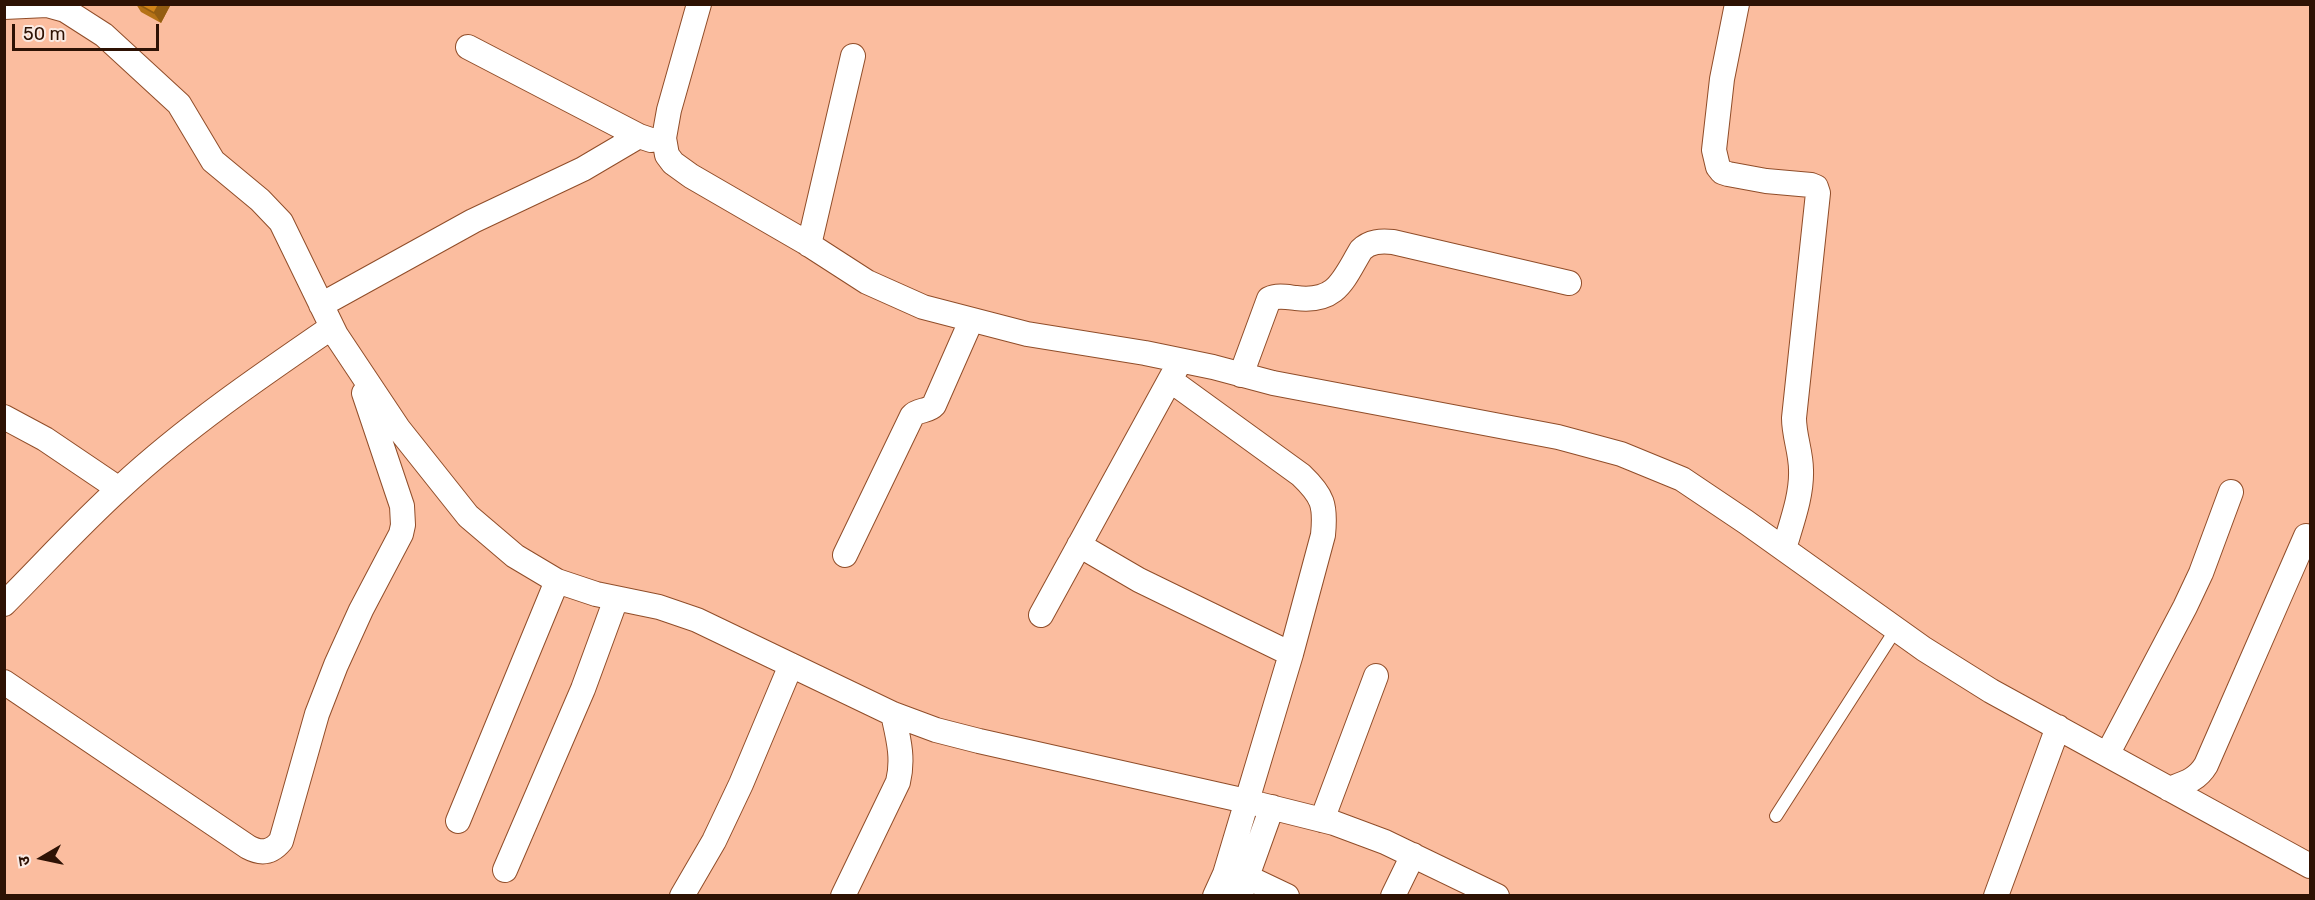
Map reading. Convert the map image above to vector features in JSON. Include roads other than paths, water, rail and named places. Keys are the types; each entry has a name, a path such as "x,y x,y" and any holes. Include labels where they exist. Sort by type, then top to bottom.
{"street":[{"path":"699,4 671,100 665,144 667,155 686,172 809,244 862,279 897,297 971,321 1054,340 1138,352 1175,371 1317,490 1323,501 1325,515 1323,535 1291,654 1243,886 1287,896"},
{"path":"1737,4 1722,79 1714,150 1718,166 1722,172 1728,174 1766,182 1811,185 1816,187 1818,193 1794,418 1801,482 1784,549"},
{"path":"4,7 47,5 64,10 104,36 160,85 186,114 213,160 260,200 281,222 332,327 398,428 468,516 531,567 557,581 697,620 893,714 936,730 1322,820 1385,842 1497,896"},
{"path":"468,47 639,136 665,144"},
{"path":"809,244 853,56"},
{"path":"321,305 473,221 583,169 639,136"},
{"path":"1241,375 1269,299 1277,296 1315,300 1329,295 1337,290 1361,250 1366,245 1380,241 1393,242 1569,283"},
{"path":"845,555 912,417 915,413 934,405 971,321"},
{"path":"4,604 119,489 235,394 332,327"},
{"path":"4,682 248,847 265,852 275,848 281,841 317,714 342,650 401,534 403,525 402,506 355,365"},
{"path":"1175,371 1241,375 1558,437 1621,454 1682,479 1896,629 1991,691 2108,753 2310,866"},
{"path":"1041,615 1175,371"},
{"path":"4,417 45,439 119,489"},
{"path":"2108,753 2185,607 2201,573 2231,492"},
{"path":"2169,789 2193,780 2206,765 2306,536"},
{"path":"1080,545 1139,580 1291,654"},
{"path":"458,821 557,581"},
{"path":"505,870 583,689 616,599"},
{"path":"682,896 714,841 741,784 791,665"},
{"path":"1322,820 1376,676"},
{"path":"843,896 898,782 902,767 902,753 893,714"},
{"path":"2002,894 2058,727"},
{"path":"1215,896 1259,804"},
{"path":"1393,896 1413,855"}],"lane":[{"path":"1776,816 1896,629"}]}
